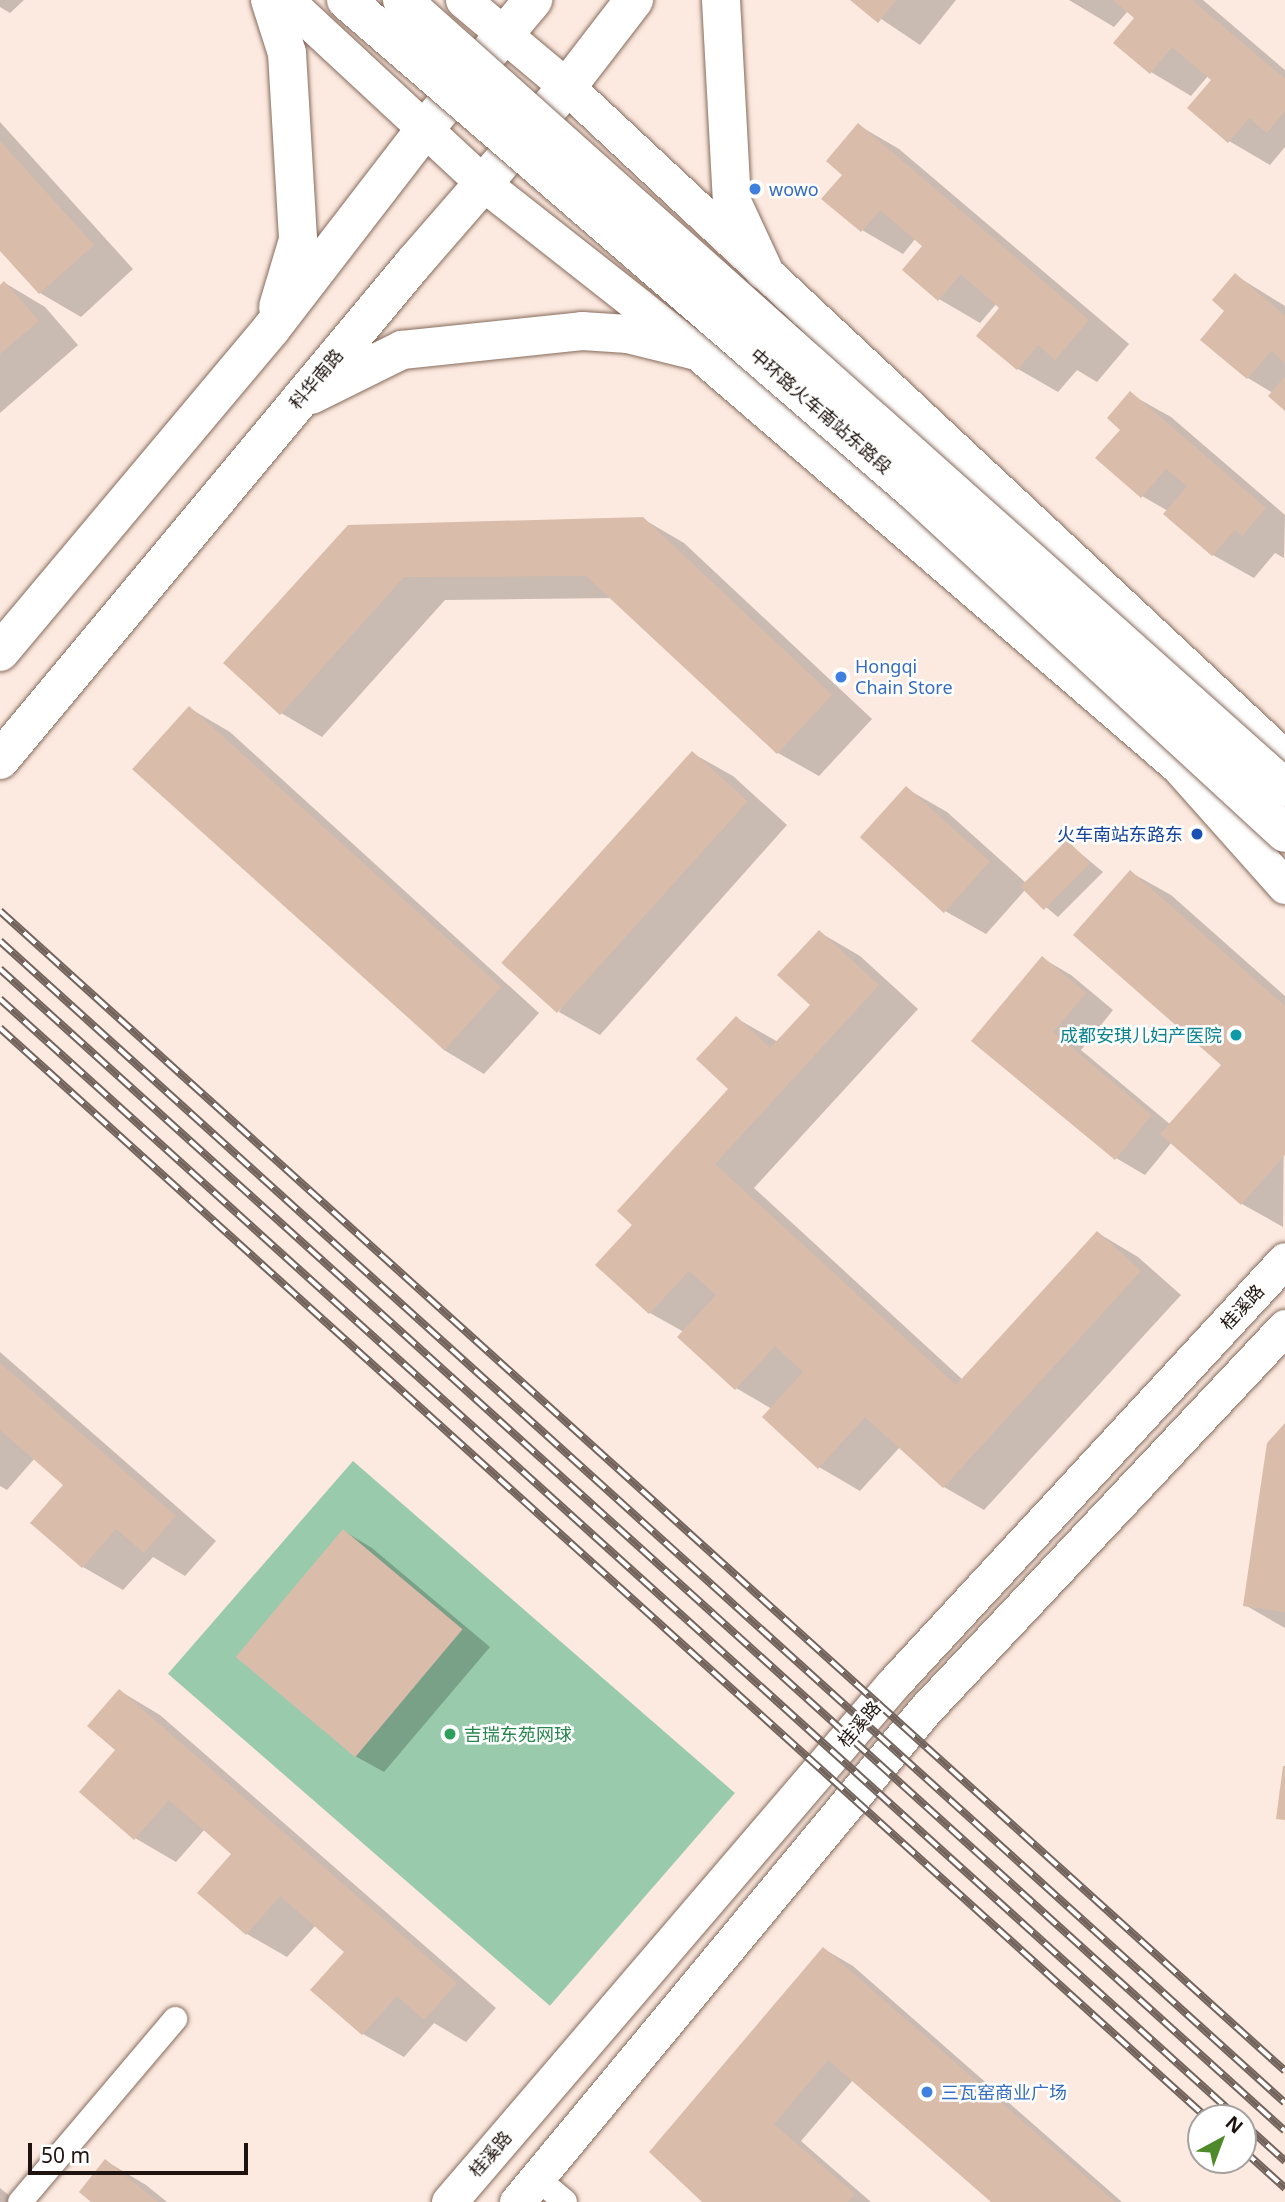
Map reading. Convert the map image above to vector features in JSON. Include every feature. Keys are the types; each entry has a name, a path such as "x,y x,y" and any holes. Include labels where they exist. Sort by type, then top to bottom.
{"main road":[{"path":"270,0 287,53 298,240 271,329"},
{"path":"286,0 484,184 696,351 1178,766 1285,887"},
{"name":"中环路火车南站东路段","path":"346,0 915,492 1285,832"},
{"name":"中环路火车南站东路段","path":"402,0 1285,788"},
{"path":"463,0 567,87 1285,758"},
{"path":"0,652 271,329 424,130 533,0"},
{"name":"科华南路","path":"0,760 297,402 567,87 634,0"},
{"path":"721,0 732,202 764,271"},
{"path":"297,402 402,350 582,331 628,334 696,351"},
{"name":"桂溪路","path":"449,2202 894,1684 1285,1260"},
{"path":"528,2190 924,1711 1285,1327"}],"street":[{"path":"20,2202 175,2019"},
{"path":"528,2190 565,2202"}],"green space":[{"name":"吉瑞东苑网球","path":"353,1461 735,1793 550,2006 168,1674"}],"building":[{"path":"850,0 896,0 878,23"},
{"path":"1113,0 1192,0 1285,79 1285,111 1267,133 1249,118 1228,143 1187,108 1211,80 1172,47 1150,74 1113,43 1134,18"},
{"path":"858,123 1089,320 1055,360 1038,345 1017,370 976,336 999,308 961,274 938,301 902,270 922,246 880,210 861,232 821,199 842,175 826,161"},
{"path":"0,141 94,245 39,294 0,251"},
{"path":"1235,273 1285,316 1285,363 1271,351 1247,379 1200,340 1224,311 1212,300"},
{"path":"4,281 39,321 0,354 0,285"},
{"path":"1285,376 1285,411 1268,396"},
{"path":"1130,391 1266,508 1242,536 1235,530 1212,556 1163,514 1187,486 1166,469 1141,498 1095,458 1120,430 1107,418"},
{"path":"643,517 832,695 777,754 586,576 404,577 280,715 223,663 348,525"},
{"path":"189,706 501,987 444,1050 132,769"},
{"path":"692,751 748,801 557,1013 501,963"},
{"path":"906,786 990,862 944,913 860,837"},
{"path":"1067,840 1090,863 1044,910 1020,887"},
{"name":"成都安琪儿妇产医院","path":"1130,870 1285,1006 1285,1155 1241,1205 1160,1134 1221,1065 1073,935"},
{"path":"819,930 879,985 715,1164 956,1385 1097,1231 1141,1271 943,1488 865,1417 818,1469 762,1417 803,1372 775,1346 735,1390 677,1337 716,1295 689,1271 649,1314 595,1265 632,1225 617,1211 728,1089 696,1059 736,1016 770,1048 810,1005 777,975"},
{"path":"1042,956 1086,993 1053,1032 1152,1115 1115,1160 971,1041"},
{"path":"0,1363 176,1516 144,1553 116,1529 82,1568 30,1523 63,1485 0,1430"},
{"path":"1285,1423 1285,1612 1243,1606 1267,1443"},
{"path":"343,1529 463,1629 355,1757 236,1657"},
{"path":"119,1689 457,1983 424,2020 397,1996 362,2035 310,1990 344,1952 280,1896 246,1935 197,1893 231,1854 169,1800 134,1840 79,1792 115,1750 87,1726"},
{"path":"1285,1766 1285,1820 1276,1819"},
{"name":"三瓦窑商业广场","path":"823,1947 1115,2202 991,2202 828,2060 774,2124 855,2194 848,2202 702,2202 649,2152"},
{"path":"105,2159 158,2202 91,2202 79,2192"}],"railway":[{"path":"0,911 1285,2071"},
{"path":"0,941 1285,2103"},
{"path":"0,969 1285,2131"},
{"path":"0,999 1223,2104"},
{"path":"0,1028 1191,2104"},
{"path":"1257,2136 1285,2161"},
{"path":"1257,2163 1285,2188"}],"place":[{"name":"wowo","path":"755,189"},
{"name":"Hongqi Chain Store","path":"841,677"},
{"name":"火车南站东路东","path":"1197,834"},
{"name":"成都安琪儿妇产医院","path":"1236,1035"},
{"name":"吉瑞东苑网球","path":"450,1734"},
{"name":"三瓦窑商业广场","path":"927,2092"}]}
